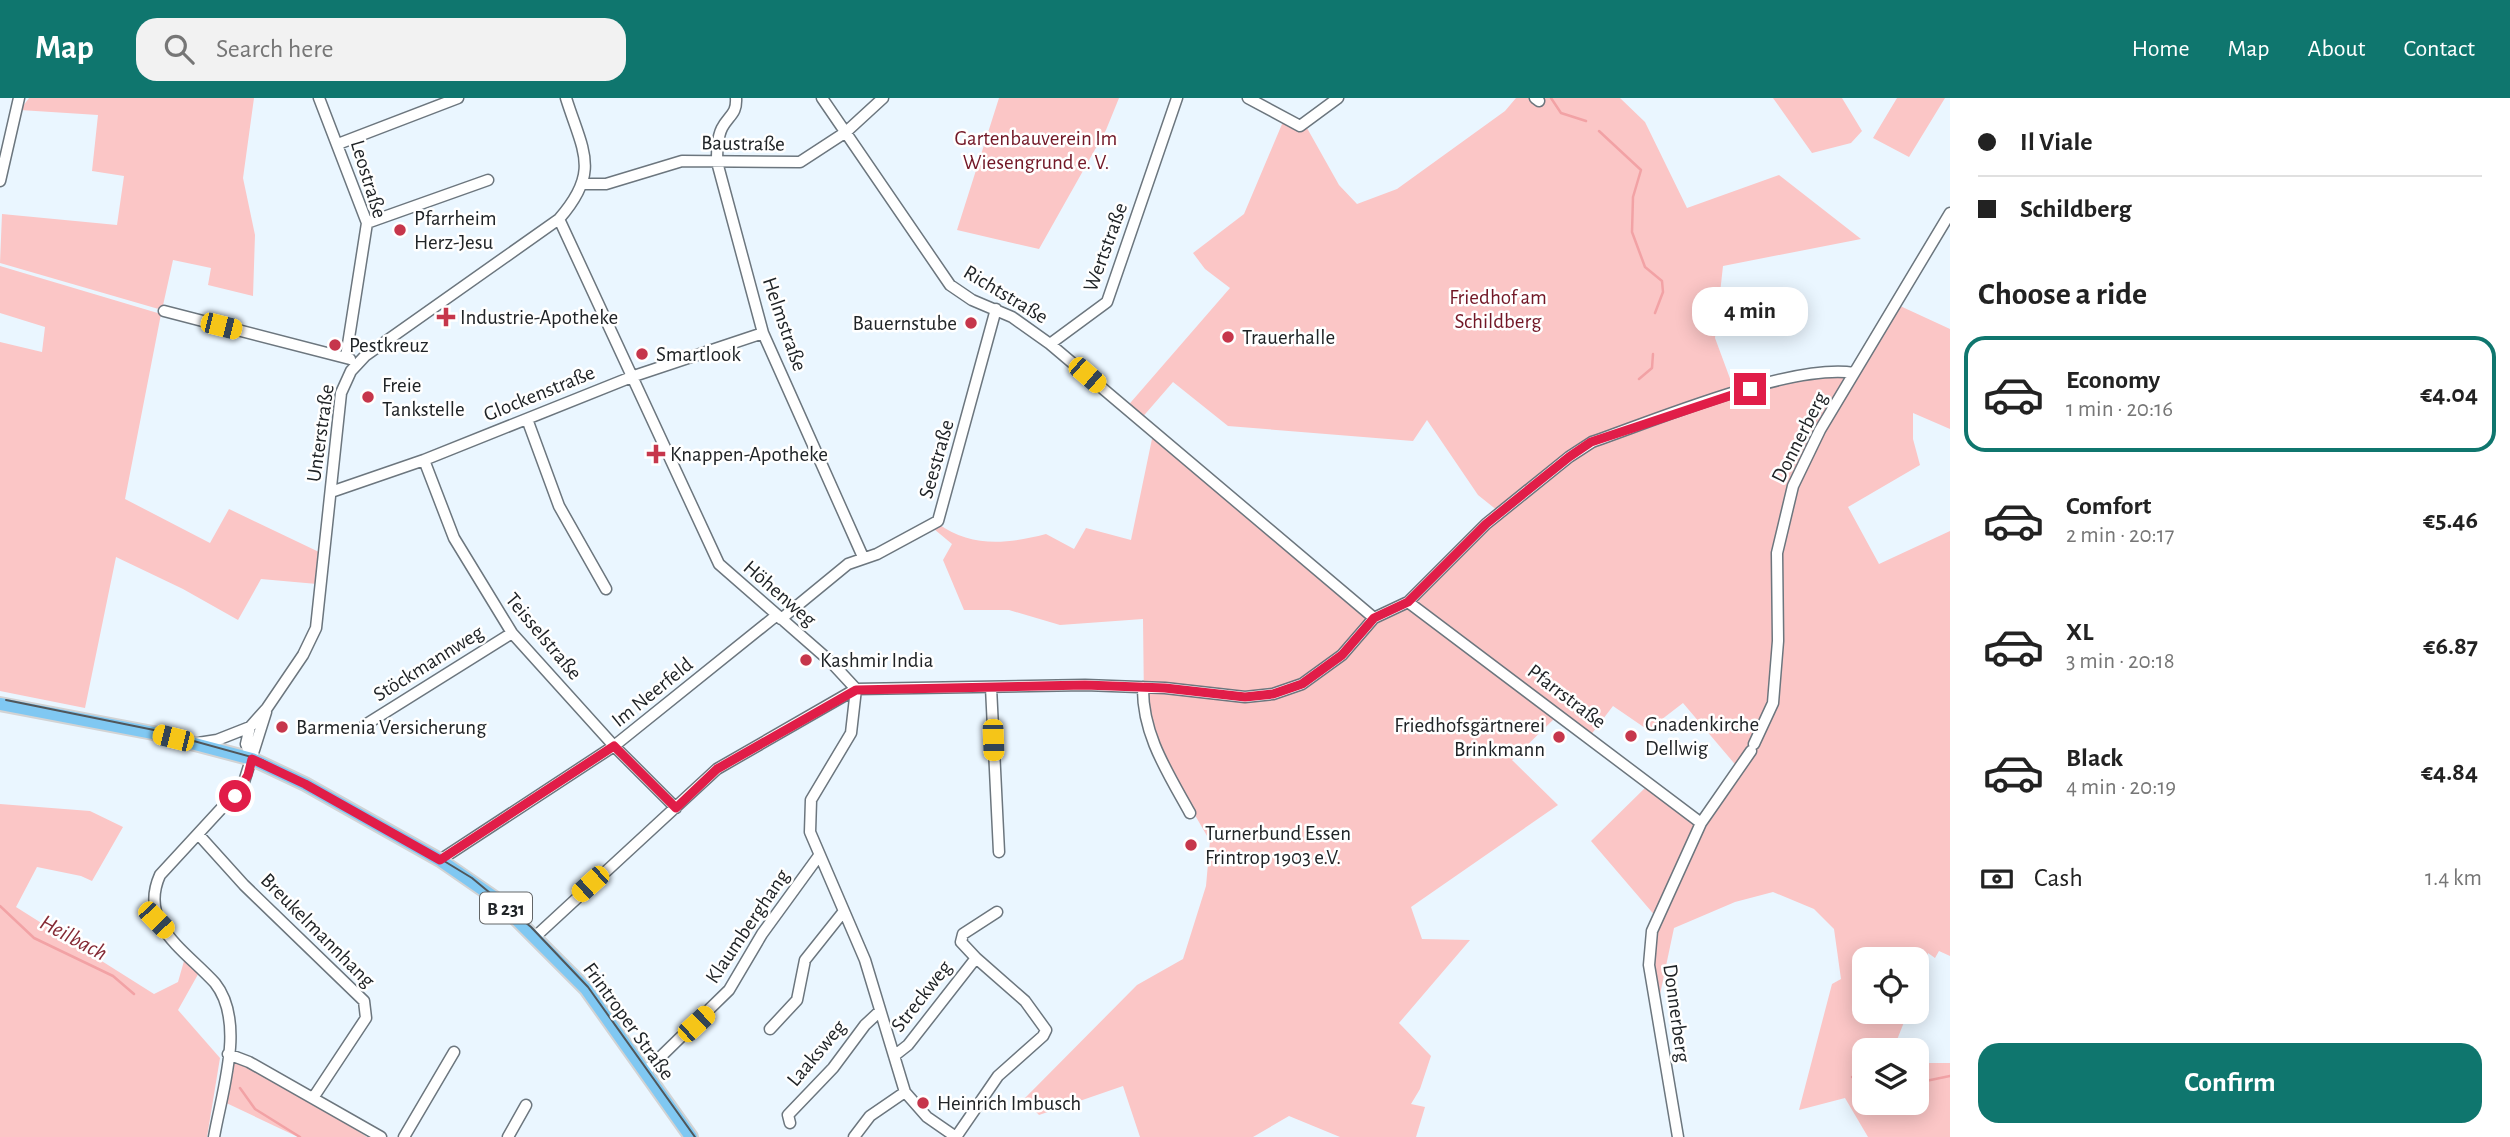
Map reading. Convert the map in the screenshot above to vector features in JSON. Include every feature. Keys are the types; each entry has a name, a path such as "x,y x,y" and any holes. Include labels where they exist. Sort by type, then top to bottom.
{"main road":[{"name":"Frintroper Straße","path":"0,705 79,718 195,743 252,759 305,784 440,860 495,898 537,936 586,989 691,1137"}],"street":[{"path":"0,181 19,98"},
{"name":"Leostraße","path":"319,98 367,223 346,356"},
{"path":"338,144 458,98"},
{"path":"566,98 586,159 584,184"},
{"name":"Helmstraße","path":"736,98 734,114 722,128 718,141 717,162 763,333 863,557"},
{"name":"Richtstraße","path":"822,98 950,285 972,300 996,309 1028,327 1050,344 1374,618"},
{"name":"Baustraße","path":"584,184 606,184 672,162 800,162 846,132 883,98"},
{"name":"Wertstraße","path":"1050,344 1107,302 1177,98"},
{"path":"1248,98 1300,125 1338,98"},
{"path":"367,223 488,180"},
{"name":"Unterstraße","path":"250,727 267,708 310,645 316,628 341,393 356,365 559,219 576,199 584,184"},
{"name":"Donnerberg","path":"1678,1137 1649,965 1651,931 1701,823 1753,748 1773,703 1778,641 1777,553 1782,519 1805,457 1950,213"},
{"name":"Höhenweg","path":"559,219 719,564 831,662 856,690"},
{"name":"Seestraße","path":"779,617 838,572 863,557 877,555 938,521 996,309"},
{"path":"164,312 346,356 356,365"},
{"name":"Glockenstraße","path":"331,492 424,460 634,376 763,333"},
{"path":"537,936 717,769 856,690 1143,687 1245,697 1281,692 1302,684 1329,667 1374,618 1408,602 1479,530 1591,442 1765,384 1832,372 1854,373"},
{"path":"527,419 559,506 606,589"},
{"name":"Teisselstraße","path":"424,460 454,538 491,603 512,633 614,746 676,808"},
{"name":"Pfarrstraße","path":"1408,602 1701,823"},
{"name":"Im Neerfeld","path":"440,860 614,746 779,617"},
{"name":"Stöckmannweg","path":"365,725 512,633"},
{"path":"991,687 999,852"},
{"path":"1143,687 1143,702 1153,745 1190,813"},
{"path":"856,690 851,733 816,789 809,808 810,832 818,857 865,960 905,1092 927,1117 956,1137"},
{"name":"Unterstraße","path":"214,1137 232,1024 224,993 156,920 152,904 153,889 160,875 240,790 248,775 267,708"},
{"path":"195,743 217,740 250,727"},
{"path":"250,727 246,744 252,759"},
{"name":"Breukelmannhang","path":"198,834 244,885 364,1001 366,1018 313,1098"},
{"name":"Klaumberghang","path":"645,1072 729,990 762,934 818,857"},
{"path":"770,1029 797,1000 805,960 844,911"},
{"name":"Streckweg","path":"956,1137 998,1076 1046,1030 1025,1001 964,946 961,937 997,912"},
{"name":"Streckweg","path":"894,1056 908,1045 976,958"},
{"name":"Laaksweg","path":"790,1123 788,1115 833,1069 865,1025 880,1011"},
{"path":"404,1137 454,1052"},
{"path":"228,1054 381,1137"},
{"path":"854,1137 870,1116 905,1092"},
{"path":"508,1137 526,1105"}],"green space":[{"path":"29,98 254,98 243,178 255,235 253,296 208,285 211,268 173,260 162,310 0,263 2,214 117,225 124,176 92,171 98,115 20,110"},
{"name":"Gartenbauverein Im Wiesengrund e. V.","path":"999,98 1119,98 1106,130 1039,249 957,230"},
{"name":"Friedhof am Schildberg","path":"1516,98 1620,98 1645,122 1687,208 1779,175 1861,239 1723,266 1715,338 1735,392 1852,373 1781,518 1772,702 1739,769 1683,703 1648,730 1613,706 1590,736 1410,598 1498,511 1478,495 1427,420 1413,441 1228,426 1173,382 1140,420 1125,409 1230,288 1205,269 1193,253 1244,214 1285,117 1307,128 1339,185 1357,204 1397,189 1505,111"},
{"path":"1773,98 1842,98 1862,131 1851,143 1812,153"},
{"path":"1897,98 1945,98 1909,157 1873,138"},
{"path":"0,266 161,314 125,499 210,543 229,509 319,552 317,584 261,579 238,620 183,589 116,557 85,708 0,691 0,342 42,352 45,327 0,313"},
{"path":"1898,305 1950,329 1950,429 1913,413 1913,439 1920,465 1848,507 1879,564 1950,531 1950,956 1939,951 1935,958 1929,954 1929,947 1852,947 1852,1024 1903,1024 1898,1038 1852,1038 1852,1110 1845,1098 1799,1110 1832,984 1841,979 1834,929 1814,909 1773,892 1735,902 1674,928 1659,999 1653,964 1657,932 1702,825 1749,759 1774,703 1779,553 1806,458"},
{"path":"1153,434 1375,624 1408,600 1557,716 1512,760 1558,805 1411,907 1422,939 1470,940 1399,1023 1431,1056 1420,1089 1411,1104 1425,1107 1416,1137 1340,1137 1289,1116 1253,1137 1140,1137 1123,1086 1039,1115 1024,1099 1137,985 1183,959 1206,886 1210,841 1153,743 1144,703 1143,619 1060,625 1009,610 964,610 943,560 952,544 934,529 937,523 963,537 990,542 1046,534 1074,549 1086,528 1131,540"},
{"path":"1647,786 1699,825 1657,918 1591,841"},
{"path":"0,804 90,811 123,827 92,881 81,876 37,867 16,907 154,994 178,982 186,954 201,969 178,1010 220,1058 207,1137 0,1137"},
{"path":"228,1055 316,1103 367,1137 298,1137 220,1100"},
{"path":"1929,1063 1950,1063 1950,1137 1868,1137 1855,1115 1929,1115"}],"waterway":[{"path":"1551,98 1561,113 1586,121"},
{"path":"1599,131 1641,170 1633,197 1632,232 1645,267 1662,281 1663,292 1655,313"},
{"path":"1639,379 1652,368 1653,354"},
{"name":"Heilbach","path":"0,906 34,938 113,976 134,994"},
{"path":"1929,1080 1950,1076"},
{"name":"Heilbach","path":"240,1088 255,1109 300,1137"}],"tram line":[{"path":"6,700 154,730 262,760 398,833 472,878 531,927 588,987 695,1137"}],"place":[{"name":"Pfarrheim Herz-Jesu","path":"400,230"},
{"name":"Industrie-Apotheke","path":"446,317"},
{"name":"Bauernstube","path":"971,323"},
{"name":"Trauerhalle","path":"1228,337"},
{"name":"Pestkreuz","path":"335,345"},
{"name":"Smartlook","path":"642,354"},
{"name":"Freie Tankstelle","path":"368,397"},
{"name":"Knappen-Apotheke","path":"656,454"},
{"name":"Kashmir India","path":"806,660"},
{"name":"Barmenia Versicherung","path":"282,727"},
{"name":"Gnadenkirche Dellwig","path":"1631,736"},
{"name":"Friedhofsgärtnerei Brinkmann","path":"1559,737"},
{"name":"Turnerbund Essen Frintrop 1903 e.V.","path":"1191,845"},
{"name":"Heinrich Imbusch","path":"923,1103"}],"route":[{"path":"235,796 248,775 252,759 270,765 440,860 614,746 676,808 717,769 856,690 1085,685 1165,688 1245,697 1288,690 1329,667 1374,618 1408,602 1442,565 1486,524 1591,442 1750,389"}]}
